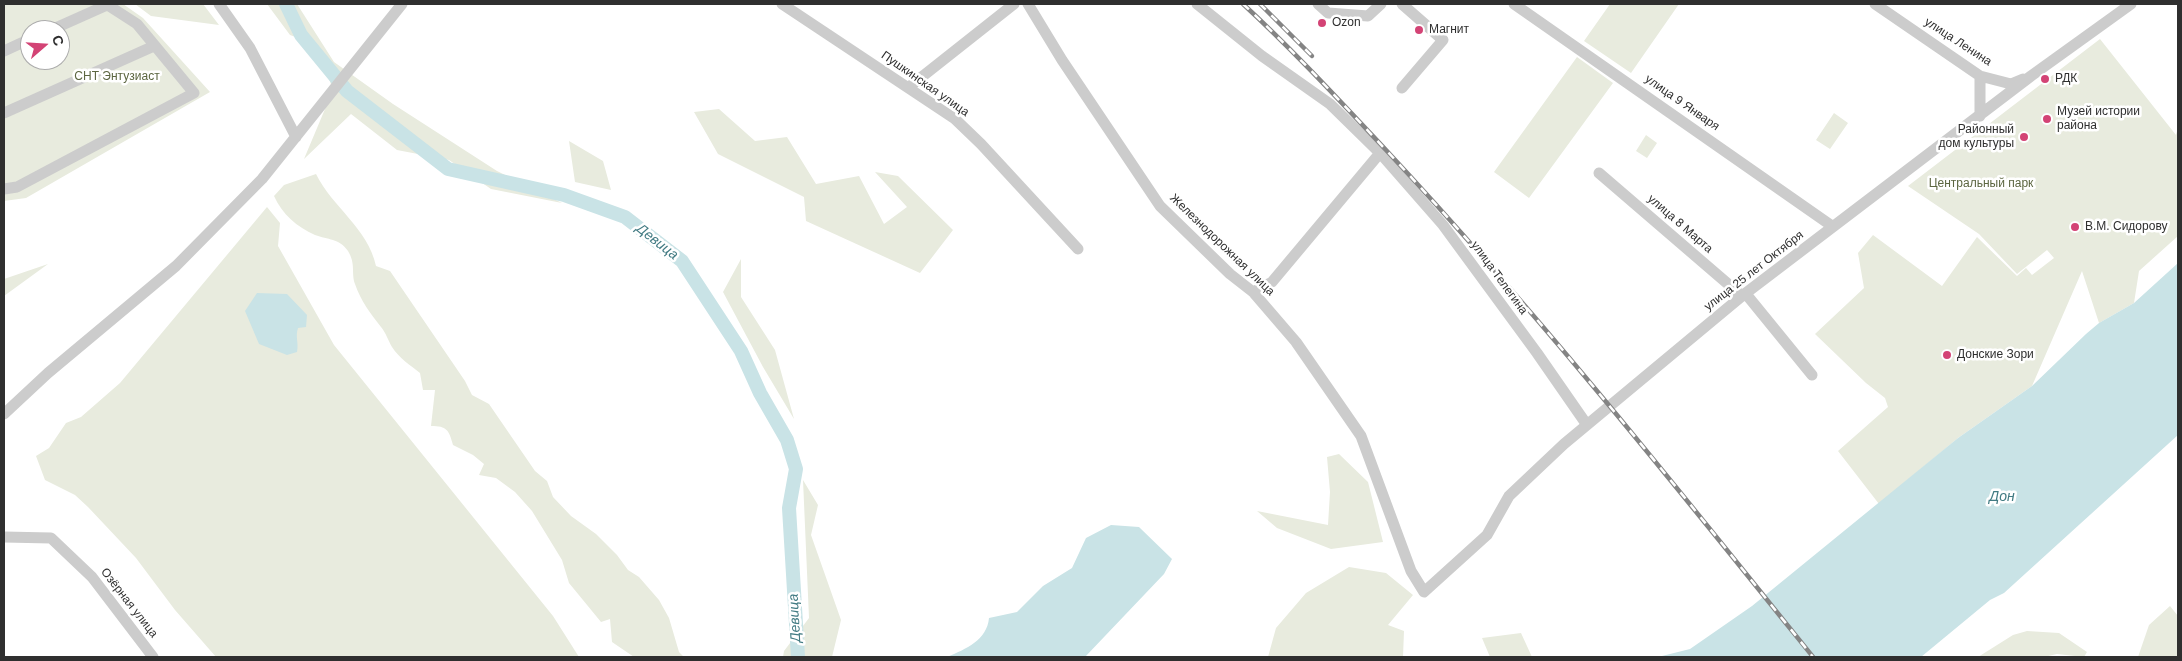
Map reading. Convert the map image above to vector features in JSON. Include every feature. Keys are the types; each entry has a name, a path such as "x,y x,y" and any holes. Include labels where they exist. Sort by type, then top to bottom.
{"street":[{"path":"4,189 17,187 194,93 137,24 106,4 70,21"},
{"path":"219,4 250,48 296,137"},
{"path":"4,414 48,373 176,266 262,179 402,4"},
{"name":"Пушкинская улица","path":"782,4 910,87 955,119 981,144 1078,249"},
{"path":"910,87 1014,4"},
{"name":"Железнодорожная улица","path":"1028,4 1062,60 1160,206 1230,274 1254,292 1296,342 1361,436 1411,570 1424,592"},
{"name":"улица Телегина","path":"1197,4 1262,56 1330,104 1380,153 1443,225 1537,352 1587,425"},
{"path":"1318,4 1328,13 1368,16 1380,4"},
{"path":"1402,4 1443,40 1402,88"},
{"name":"улица 9 Января","path":"1514,4 1832,226"},
{"name":"улица Ленина","path":"1875,4 1980,76 2011,84 2031,76"},
{"name":"улица 25 лет Октября","path":"1424,592 1487,535 1510,496 1587,425 1744,295 1832,226 2031,76 2132,4"},
{"path":"4,51 20,44"},
{"path":"4,113 154,46"},
{"path":"1980,76 1980,116"},
{"path":"1254,292 1272,282 1380,153"},
{"name":"улица 8 Марта","path":"1599,173 1744,295 1812,375"},
{"name":"Озёрная улица","path":"4,537 51,538 92,577 153,657"}],"green space":[{"name":"СНТ Энтузиаст","path":"4,4 123,4 143,18 210,92 26,198 4,201"},
{"path":"135,4 203,4 219,25 151,16"},
{"path":"267,4 297,4 334,62 393,104 497,171 562,203 491,189 449,160 397,150 351,114 304,159 333,90 317,45 290,35"},
{"path":"1610,4 1679,4 1631,73 1584,41"},
{"name":"Центральный парк","path":"2100,39 2176,135 2178,128 2178,236 2139,271 2134,303 2099,323 2082,271 2032,386 1958,438 1879,504 1838,451 1888,407 1885,398 1866,383 1815,334 1864,288 1858,253 1873,235 1942,286 1977,237 2017,276 2026,268 2032,275 2054,258 2047,250 2017,274 1979,234 1908,186"},
{"path":"1577,57 1613,83 1529,198 1494,172"},
{"path":"719,109 755,141 787,137 816,184 859,176 884,224 907,207 875,172 898,176 953,230 920,273 806,221 804,197 718,154 694,112"},
{"path":"1834,113 1848,123 1830,149 1816,140"},
{"path":"1646,135 1657,143 1647,158 1636,151"},
{"path":"569,141 603,161 611,190 575,182"},
{"path":"316,174 331,197 366,240 376,266 390,271 465,381 472,395 489,404 535,471 547,481 553,497 571,516 596,534 617,555 628,570 639,577 659,600 669,618 679,652 684,657 634,657 612,642 610,619 601,622 569,583 562,560 532,511 515,492 496,478 479,475 484,464 473,455 453,445 447,430 431,426 435,390 423,390 420,373 395,351 383,329 366,307 355,284 353,264 348,251 341,244 315,235 296,224 277,203 274,196 284,185"},
{"path":"267,207 280,223 278,246 334,345 553,616 579,657 216,657 175,610 136,558 88,507 75,495 45,480 36,456 49,448 66,423 81,417 120,383"},
{"path":"741,259 741,297 775,350 794,419 763,367 723,292"},
{"path":"48,264 4,296 4,279"},
{"path":"1339,454 1368,482 1383,542 1331,549 1277,528 1257,511 1328,525 1330,492 1327,457"},
{"path":"803,480 818,505 811,535 841,620 832,657 783,657 784,651 809,618"},
{"path":"1349,567 1386,573 1413,595 1388,625 1404,631 1403,657 1268,657 1276,628 1306,593"},
{"path":"2170,606 2178,616 2178,657 2138,657 2149,625"},
{"path":"2027,631 2059,633 2087,652 2084,657 2057,654 2044,657 1978,657 2013,635"},
{"path":"1521,633 1532,657 1490,657 1482,638"}],"water":[{"name":"Дон","path":"2178,263 2178,435 2004,593 1990,600 1921,657 1658,657 1690,649 1752,606 1958,438 2032,386 2099,323 2134,303"},
{"path":"257,293 287,294 307,315 306,327 298,328 297,352 287,355 259,344 245,311"},
{"path":"1111,525 1139,527 1172,559 1164,574 1085,657 947,657 968,647 980,638 989,618 1017,612 1043,586 1072,568 1086,538"}],"waterway":[{"name":"Девица","path":"286,4 301,35 347,91 448,169 564,195 625,217 682,261 741,351 760,393 787,440 796,469 789,508 798,657"}],"railway":[{"path":"1243,4 1298,57 1386,150 1497,273 1657,464 1813,657"},
{"path":"1260,4 1312,56"}],"place":[{"name":"Ozon","path":"1322,23"},
{"name":"Магнит","path":"1419,30"},
{"name":"РДК","path":"2045,79"},
{"name":"Музей истории района","path":"2047,119"},
{"name":"Районный дом культуры","path":"2024,137"},
{"name":"В.М. Сидорову","path":"2075,227"},
{"name":"Донские Зори","path":"1947,355"}]}
